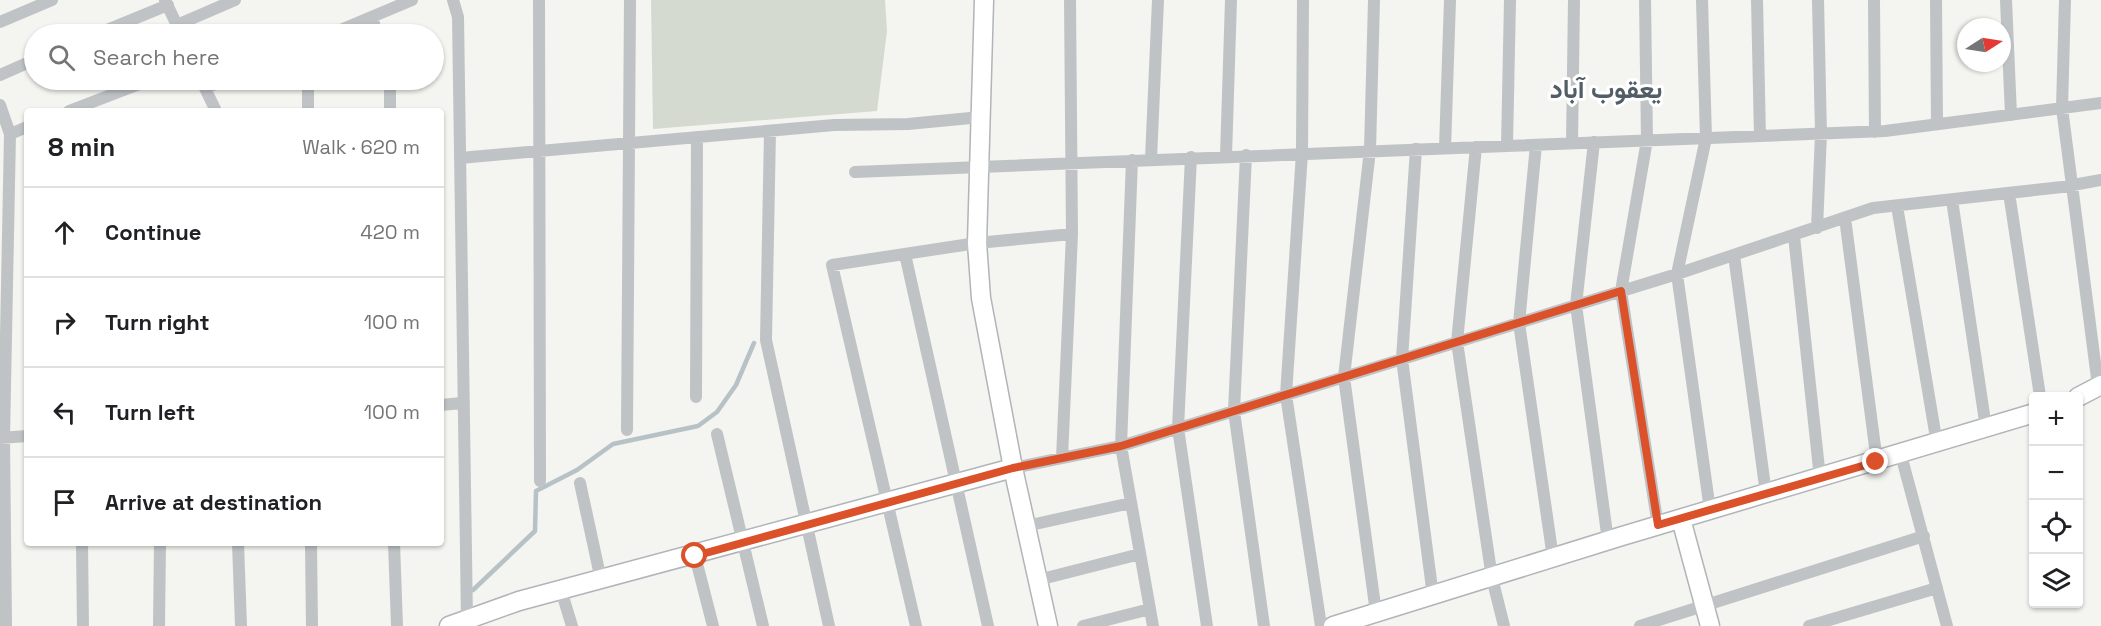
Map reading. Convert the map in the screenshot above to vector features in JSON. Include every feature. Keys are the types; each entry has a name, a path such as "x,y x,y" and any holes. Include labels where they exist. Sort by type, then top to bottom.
{"street":[{"path":"0,22 52,0"},
{"path":"190,24 235,0"},
{"path":"355,24 412,0"},
{"path":"453,0 458,17 462,403 469,623"},
{"path":"539,0 540,482"},
{"path":"627,430 630,0"},
{"path":"984,0 977,243 981,298 1013,468 1048,626"},
{"path":"1062,458 1072,234 1070,0"},
{"path":"1151,159 1158,0"},
{"path":"1227,156 1231,0"},
{"path":"1303,0 1302,153 1286,395 1321,626"},
{"path":"1374,0 1370,150 1344,377 1376,613"},
{"path":"1445,148 1450,0"},
{"path":"1507,145 1510,0"},
{"path":"1572,143 1574,0"},
{"path":"1646,0 1647,140 1621,291 1658,525"},
{"path":"1702,0 1706,138 1677,273 1710,510"},
{"path":"1757,0 1760,136"},
{"path":"1816,228 1821,134 1818,0"},
{"path":"1874,0 1875,132"},
{"path":"1936,0 1937,124"},
{"path":"2006,0 2011,115"},
{"path":"2064,0 2062,108 2099,385 2083,395"},
{"path":"119,24 166,3 176,24"},
{"path":"372,17 374,24"},
{"path":"0,75 24,64"},
{"path":"77,108 124,90"},
{"path":"206,90 215,108"},
{"path":"308,90 308,108"},
{"path":"390,90 390,108"},
{"path":"855,172 1370,150 1875,132 2101,103"},
{"path":"0,105 10,134 2,438 6,626"},
{"path":"460,158 834,125 908,124 981,117"},
{"path":"10,134 24,129"},
{"path":"770,131 765,340 829,626"},
{"path":"696,397 697,137"},
{"path":"1593,142 1576,305 1608,541"},
{"path":"1536,144 1519,323 1552,558"},
{"path":"1476,147 1457,342 1492,578 1504,626"},
{"path":"1416,149 1402,359 1433,596"},
{"path":"1246,155 1234,411 1264,626"},
{"path":"1191,158 1178,428 1207,626"},
{"path":"1132,160 1121,446 1153,626"},
{"path":"449,626 469,623 519,601 695,556 1013,468 1121,446 1621,291 1794,236 1873,208 2101,180"},
{"path":"2009,193 2039,392"},
{"path":"1952,200 1986,428"},
{"path":"1897,206 1937,444"},
{"path":"1845,218 1876,462"},
{"path":"916,626 832,265 977,243 1072,234"},
{"path":"1794,236 1820,478"},
{"path":"905,254 954,484 988,626"},
{"path":"1734,255 1766,494"},
{"path":"444,405 462,403"},
{"path":"1333,626 1658,525 2029,415"},
{"path":"717,434 763,626"},
{"path":"2,438 24,436"},
{"path":"1901,455 1947,626"},
{"path":"580,483 601,580"},
{"path":"1026,526 1131,503"},
{"path":"1681,519 1710,626"},
{"path":"1640,626 1924,536"},
{"path":"82,546 83,626"},
{"path":"159,626 160,546"},
{"path":"238,546 241,626"},
{"path":"311,546 312,626"},
{"path":"394,546 397,626"},
{"path":"1038,580 1140,554"},
{"path":"695,556 713,626"},
{"path":"1809,626 1937,588"},
{"path":"561,590 572,626"},
{"path":"1083,626 1150,609"}],"shaded area":[{"path":"651,0 885,0 887,31 877,111 653,129"}],"waterway":[{"path":"473,590 535,531 536,491 577,470 613,444 698,426 717,412 736,385 754,343"}],"district":[{"name":"یعقوب آباد","path":"1606,89"}],"route":[{"path":"695,556 1013,468 1121,446 1621,291 1658,525 1876,462"}]}
